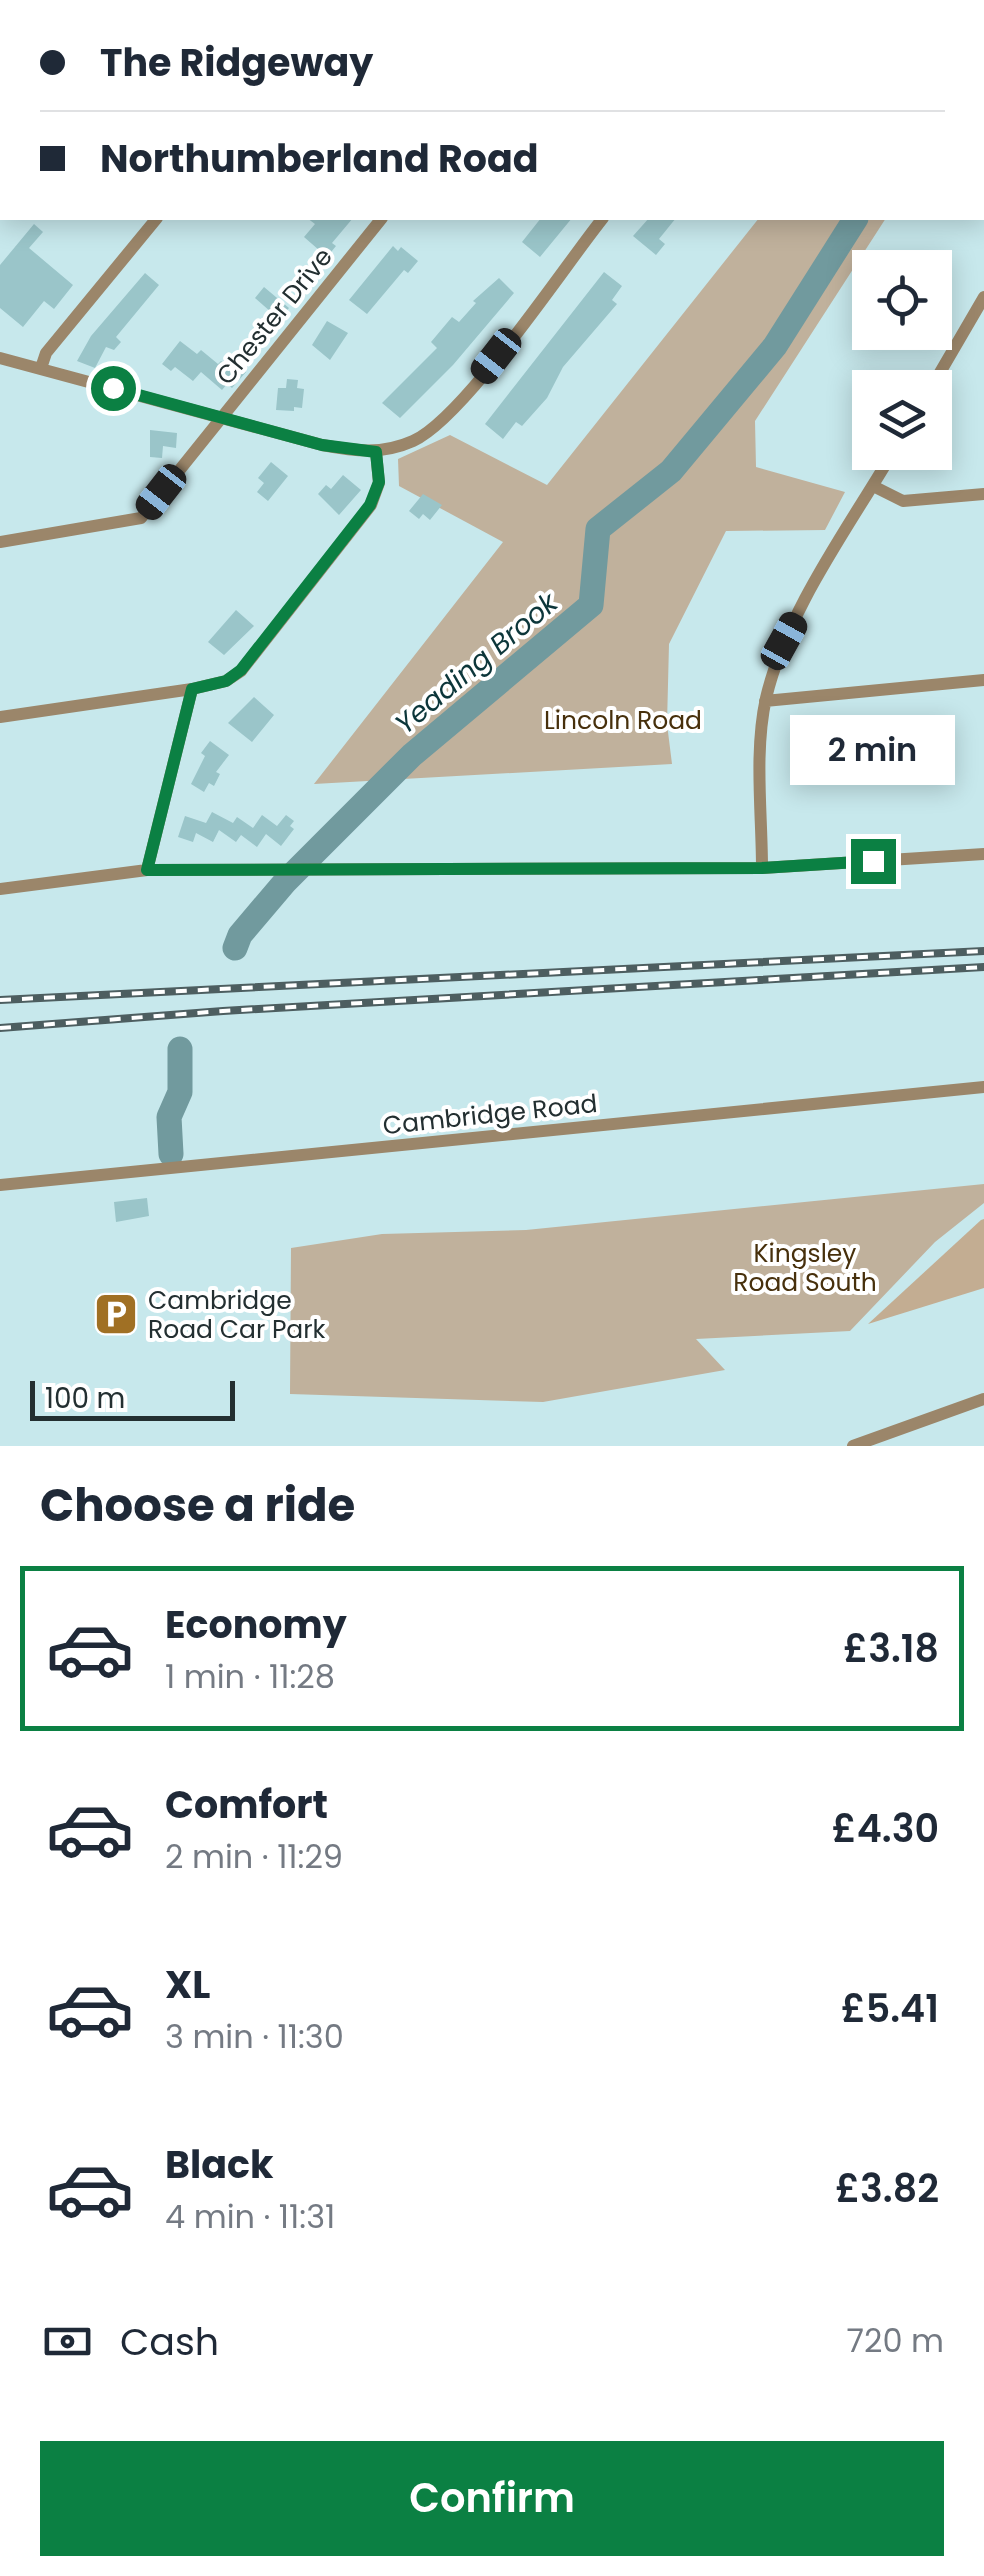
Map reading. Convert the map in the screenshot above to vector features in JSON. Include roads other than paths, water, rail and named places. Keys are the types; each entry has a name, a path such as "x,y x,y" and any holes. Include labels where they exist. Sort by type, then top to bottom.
{"street":[{"path":"41,368 46,353 154,220"},
{"name":"Chester Drive","path":"0,542 142,518 380,220"},
{"path":"0,358 322,445 376,452 415,440 454,410 600,220"},
{"path":"941,370 984,297"},
{"path":"0,716 226,681 241,670 370,505 379,482 376,452"},
{"path":"762,868 766,701 784,641 882,470"},
{"path":"873,486 903,500 984,494"},
{"path":"766,701 984,680"},
{"path":"147,870 192,689"},
{"path":"0,889 147,870 762,868 984,854"},
{"name":"Cambridge Road","path":"0,1184 984,1086"},
{"path":"853,1446 984,1399"}],"waterway":[{"name":"Yeading Brook","path":"235,948 240,935 285,882 412,755 591,605 598,529 671,471 775,346 855,220"},
{"name":"Yeading Brook","path":"171,1154 169,1117 180,1092 180,1049"}],"railway":[{"path":"0,1000 984,951"},
{"path":"0,1028 223,1011 984,967"}],"place":[{"name":"Cambridge Road Car Park","path":"116,1314"}],"park label":[{"name":"Lincoln Road","path":"623,720"},
{"name":"Kingsley Road South","path":"805,1268"}]}
